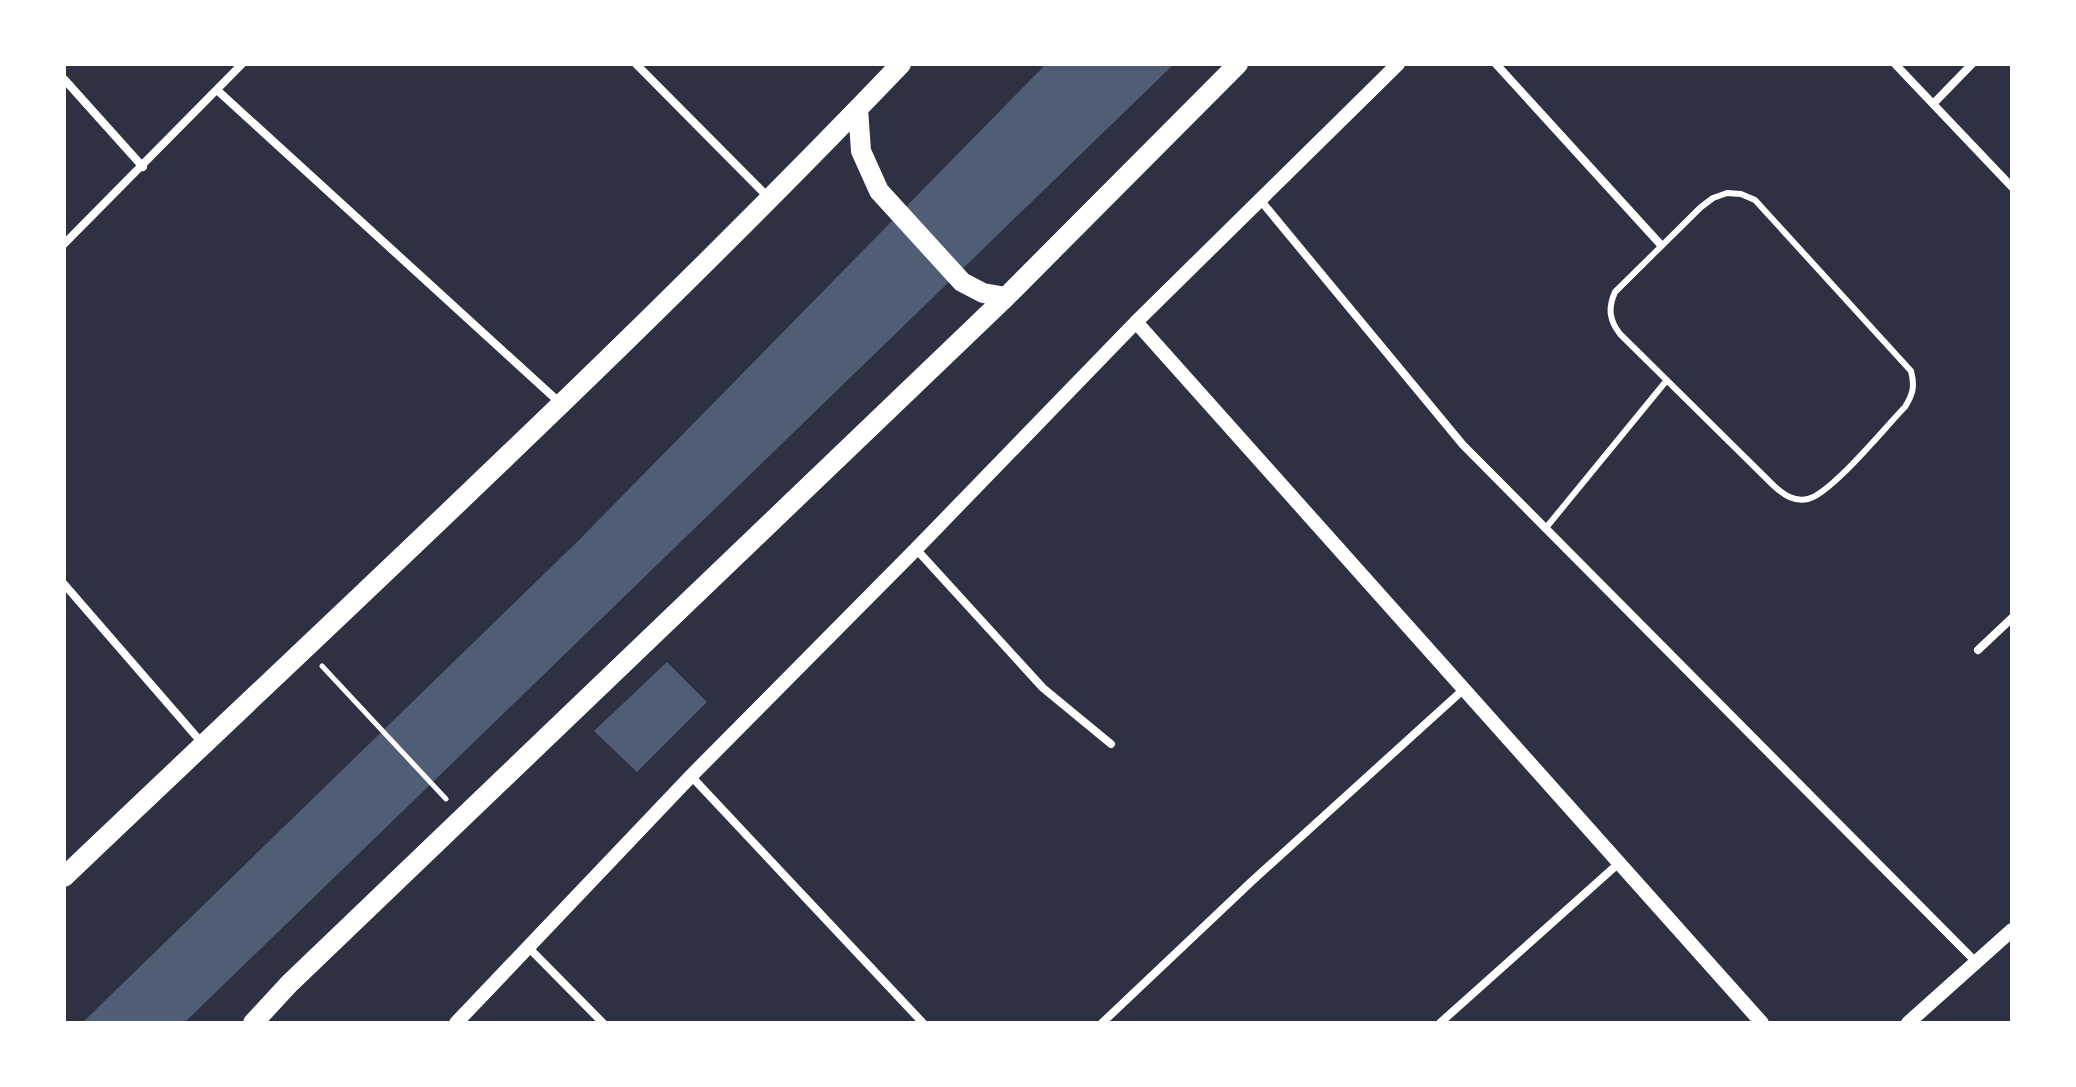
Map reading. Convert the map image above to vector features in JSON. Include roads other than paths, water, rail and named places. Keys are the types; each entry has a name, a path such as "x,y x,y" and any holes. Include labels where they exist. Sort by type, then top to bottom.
{"main road":[{"path":"253,1023 289,984 1006,297 1238,64"},
{"path":"64,877 560,403 770,198 899,65"},
{"path":"858,109 861,151 879,191 962,282 983,293 1006,297"}],"street":[{"path":"64,244 242,64"},
{"path":"636,64 770,198"},
{"path":"456,1023 691,776 1136,322 1398,64"},
{"path":"1496,64 1661,245"},
{"path":"1895,64 2012,187"},
{"path":"1933,104 1972,64"},
{"path":"64,79 143,167"},
{"path":"217,90 560,403"},
{"path":"1261,201 1463,445 1976,962"},
{"path":"1136,322 1762,1023"},
{"path":"916,549 1043,688 1111,744"},
{"path":"64,584 203,744"},
{"path":"1978,650 2012,618"},
{"path":"1102,1023 1251,882 1464,689"},
{"path":"691,776 923,1023"},
{"path":"1440,1023 1619,863"},
{"path":"1908,1023 2012,930"},
{"path":"529,948 603,1023"}],"lane":[{"path":"1727,193 1741,194 1755,200 1904,360 1914,383 1912,396 1905,407 1827,489 1806,500 1783,495 1667,380 1614,326 1609,309 1615,292 1661,245 1713,198 1727,193"},
{"path":"1545,529 1667,380"}],"water":[{"path":"1046,64 1174,64 184,1023 82,1023 579,540"},
{"path":"667,662 707,702 637,772 594,731"}]}
